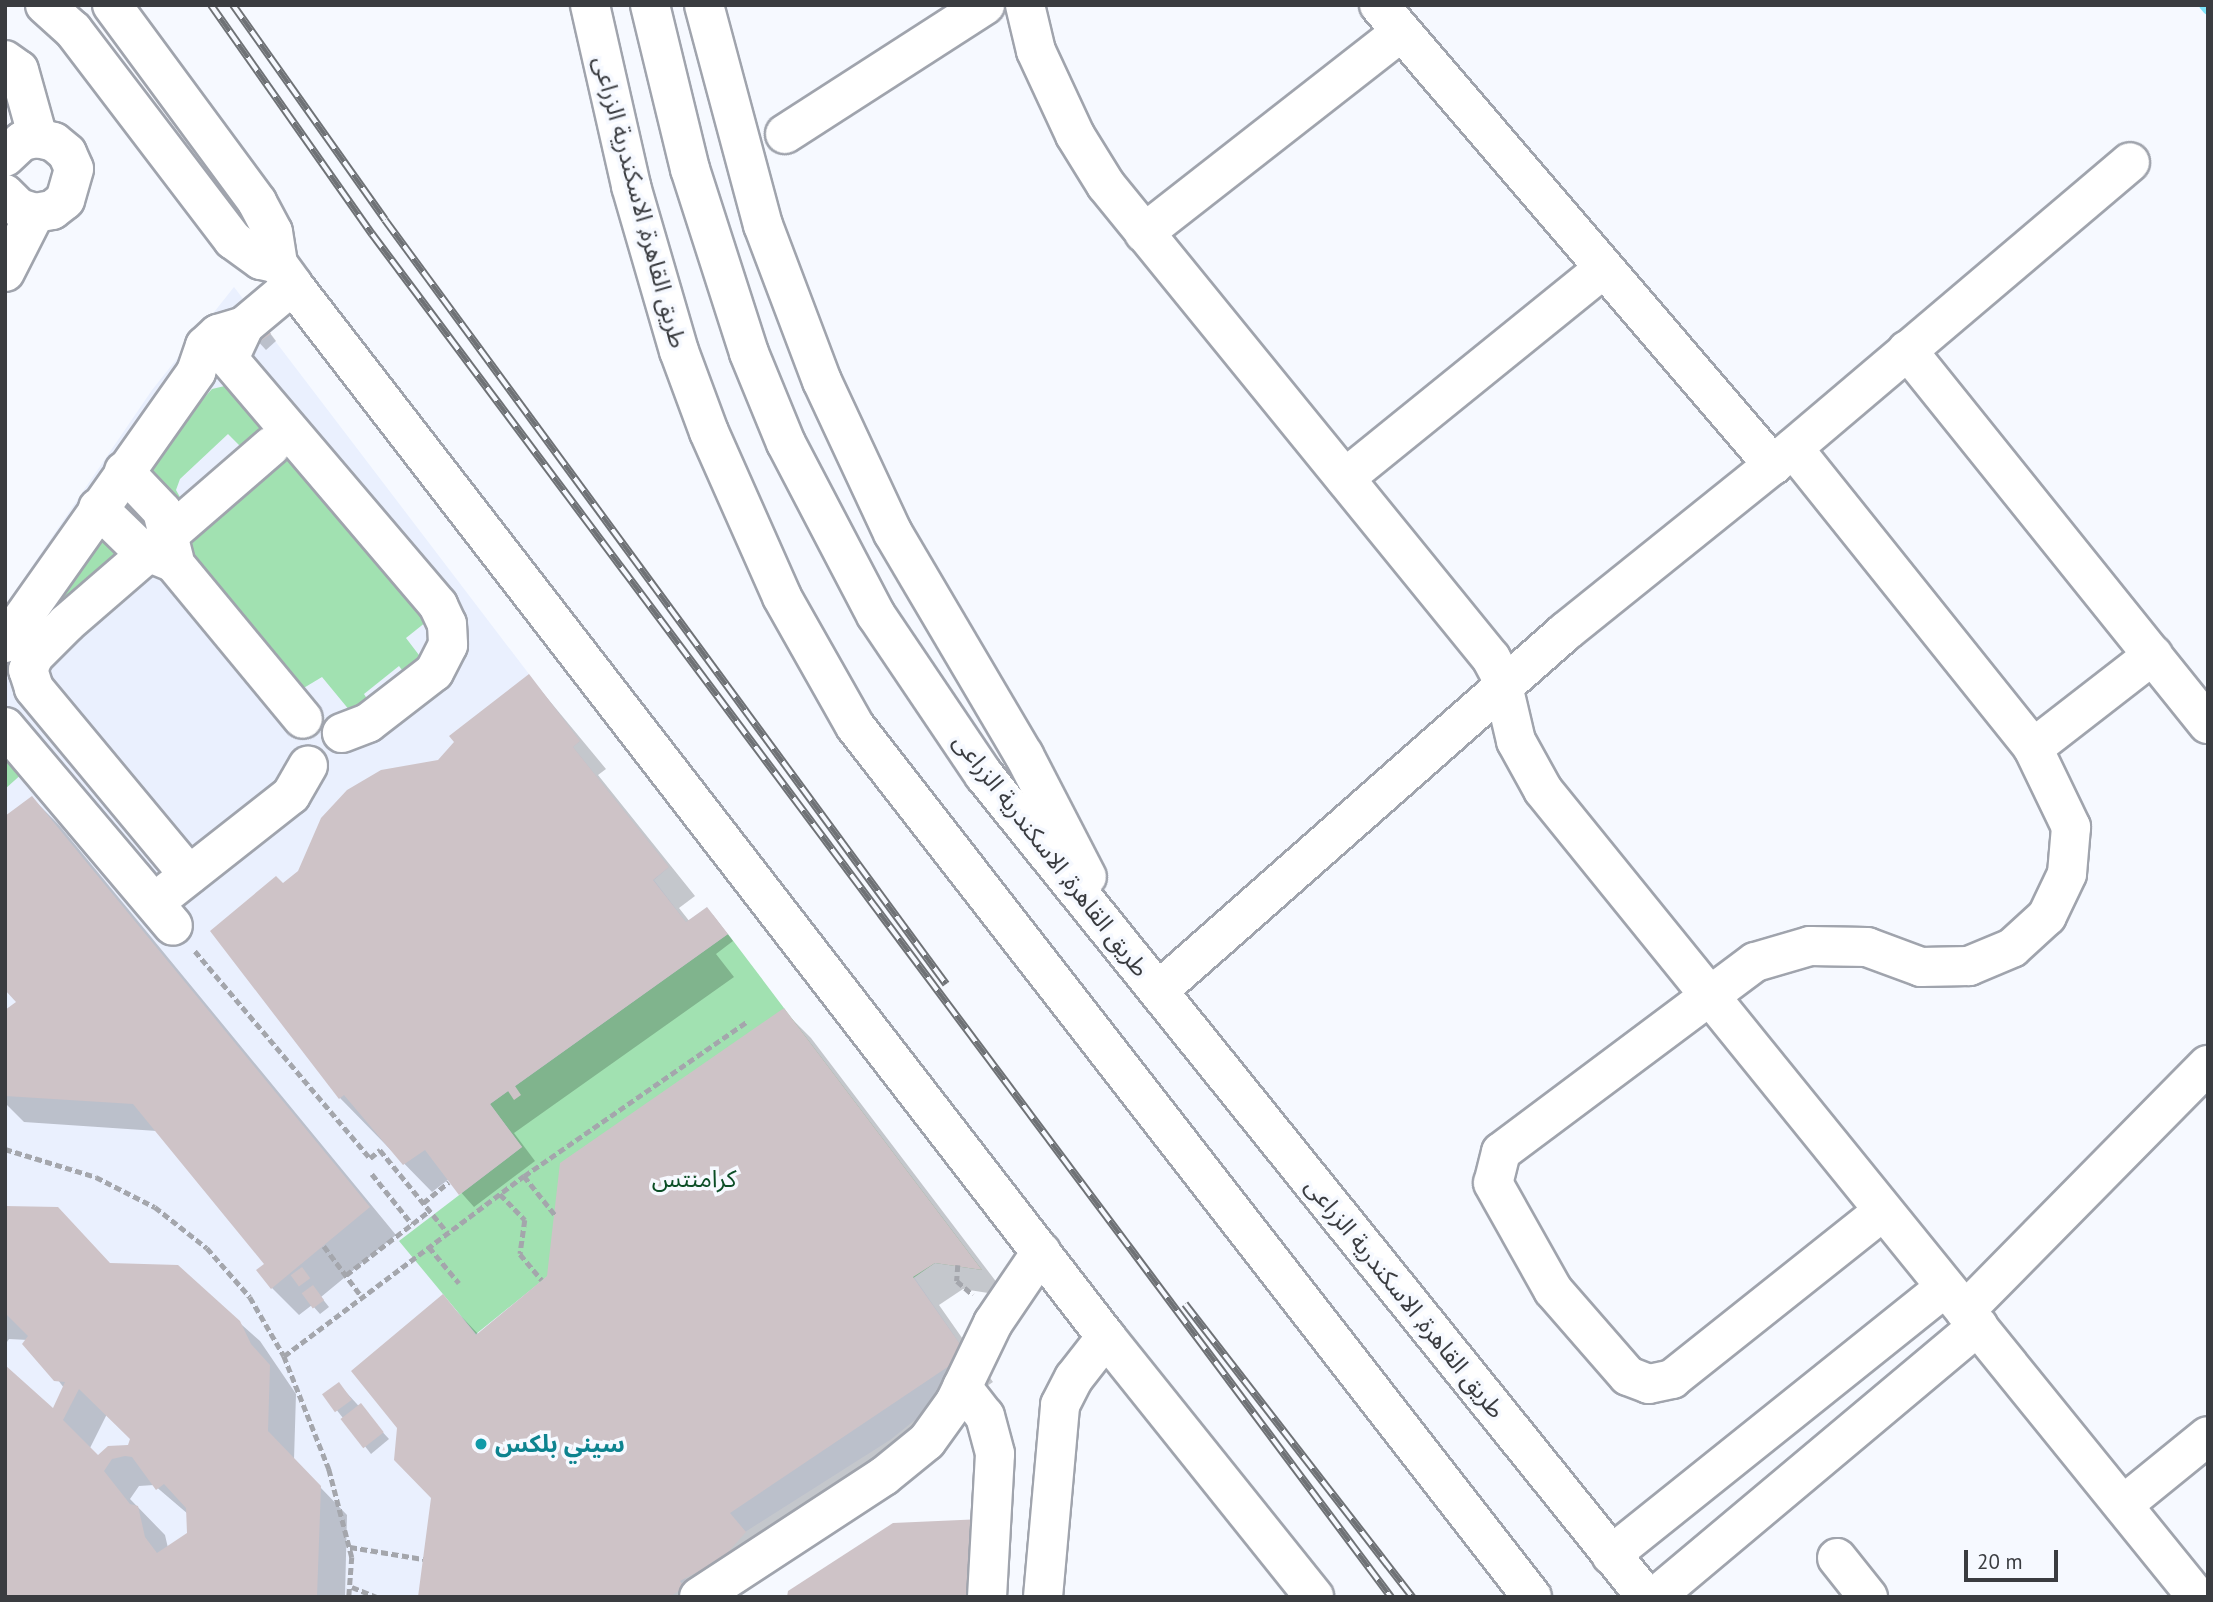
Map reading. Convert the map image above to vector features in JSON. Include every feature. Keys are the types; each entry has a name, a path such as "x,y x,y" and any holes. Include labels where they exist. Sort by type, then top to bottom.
{"main road":[{"path":"45,5 73,30 233,240 286,275"},
{"path":"112,5 266,216 286,275 1106,1337 1314,1597"},
{"name":"طريق القاهرة, الاسكندرية الزراعى","path":"590,5 653,269 683,363 782,597 855,726 1532,1597"},
{"name":"طريق القاهرة, الاسكندرية الزراعى","path":"650,5 718,262 786,443 829,530 928,696 984,775 1646,1597"},
{"path":"704,5 764,225 822,381 893,533 1024,755 1121,944"},
{"path":"785,134 985,5"},
{"path":"1025,5 1036,51 1075,135 1106,185 1491,658 1503,690 1516,741 1535,779 1708,996 2123,1505 2189,1594"},
{"path":"1144,233 1390,19 1604,268 1783,456 2033,748 2071,827 2067,874 2047,916 2012,948 1969,966 1921,967 1867,947 1810,946 1755,962 1501,1152 1495,1162 1496,1192 1522,1242 1589,1335 1638,1381 1672,1379 1883,1211"},
{"path":"5,61 19,70 38,138"},
{"path":"167,153 203,129"},
{"path":"5,157 22,141 38,138 54,142 67,153 74,169 65,200 52,210 20,203 5,272"},
{"path":"1158,991 1634,573 1783,456 2130,162"},
{"path":"1345,478 1604,268"},
{"path":"5,643 124,471 286,275"},
{"path":"222,351 438,605 447,624 448,645 434,672 368,723 342,733"},
{"path":"1907,351 2208,724"},
{"path":"189,875 34,688 28,675 34,656 164,550 271,446"},
{"path":"124,471 155,501 164,550"},
{"path":"98,508 164,550 303,719"},
{"path":"2033,748 2153,655"},
{"path":"322,715 331,718 342,733 335,760 317,767 308,765 291,744 296,725 303,719 322,715"},
{"path":"5,727 164,914 189,875 291,795 308,765"},
{"path":"1655,1597 1962,1308 2208,1065"},
{"path":"735,1597 922,1472 955,1442 993,1323 1048,1260"},
{"path":"1611,1555 1962,1308"},
{"path":"1043,1597 1060,1405 1074,1378 1106,1337"},
{"path":"699,1597 907,1459 970,1396"},
{"path":"970,1396 990,1428 995,1454 987,1597"},
{"path":"2123,1505 2208,1436"},
{"path":"1837,1558 1868,1597"}],"path":[{"path":"164,914 370,1158 380,1150 448,1233"},
{"path":"284,1356 524,1176 746,1022"},
{"path":"5,1149 96,1177 182,1226 250,1297 284,1356 325,1456 350,1547 352,1587 349,1597"},
{"path":"372,1174 412,1224"},
{"path":"524,1176 556,1216"},
{"path":"423,1203 449,1182"},
{"path":"500,1194 525,1220 520,1254 542,1280"},
{"path":"346,1275 429,1211"},
{"path":"324,1245 362,1297"},
{"path":"429,1247 458,1283"},
{"path":"350,1547 423,1559"},
{"path":"352,1587 377,1597"}],"shaded area":[{"path":"234,287 580,741 573,747 669,867 654,880 686,922 707,907 982,1270 935,1263 914,1277 967,1354 936,1403 890,1440 745,1532 721,1560 692,1571 670,1597 5,1597 5,606 152,390"}],"green space":[{"path":"229,385 268,426 242,448 228,434 180,479 176,490 181,499 174,505 144,465 212,389"},
{"path":"284,450 378,555 372,560 381,571 389,566 431,618 406,638 422,659 405,674 399,666 364,694 371,705 355,717 322,677 302,689 184,547"},
{"path":"103,539 119,554 61,604 52,593"},
{"path":"5,747 24,772 5,789"},
{"name":"كرامنتس","path":"728,934 982,1270 935,1263 680,1439 548,1276 476,1334 399,1241 522,1147 490,1104"}],"building":[{"path":"264,324 271,334 256,344 249,334"},
{"path":"131,501 149,519 135,532 118,514"},
{"path":"529,674 580,741 573,747 669,867 653,880 686,922 707,907 728,934 515,1086 521,1095 514,1100 508,1091 490,1104 522,1147 459,1195 425,1150 403,1165 344,1095 339,1099 210,931 276,876 283,883 298,871 321,818 347,790 381,770 438,760 454,742 449,736"},
{"path":"32,796 370,1207 271,1289 256,1270 264,1264 133,1104 5,1096 5,1010 16,1002 5,990 5,816"},
{"path":"784,1008 982,1270 935,1263 913,1277 967,1354 730,1513 746,1532 721,1560 680,1581 684,1587 670,1597 418,1597 431,1498 394,1460 397,1428 351,1371 443,1294 476,1335 547,1276 560,1163"},
{"path":"5,1206 58,1207 110,1263 178,1265 240,1321 251,1344 270,1365 268,1431 321,1486 317,1597 5,1597 5,1365 53,1408 65,1382 54,1381 22,1344 28,1336 5,1313","holes":["79,1389 130,1439 128,1445 108,1446 98,1455 63,1420","132,1457 156,1490 164,1484 186,1508 187,1533 157,1553 145,1537 138,1506 130,1504 104,1471 112,1459"]},
{"path":"302,1267 310,1278 299,1287 291,1275"},
{"path":"313,1285 324,1300 313,1309 302,1293"},
{"path":"339,1382 352,1400 335,1412 322,1394"},
{"path":"361,1403 384,1432 363,1448 341,1419"},
{"path":"983,1519 975,1597 787,1597 788,1591 893,1523"}],"waterway":[{"path":"2204,5 2208,10"}],"railway":[{"path":"211,5 372,234 1391,1597"},
{"path":"233,5 385,220 946,984"},
{"path":"1185,1304 1412,1597"}],"place":[{"name":"سيني بلكس","path":"481,1444"}]}
